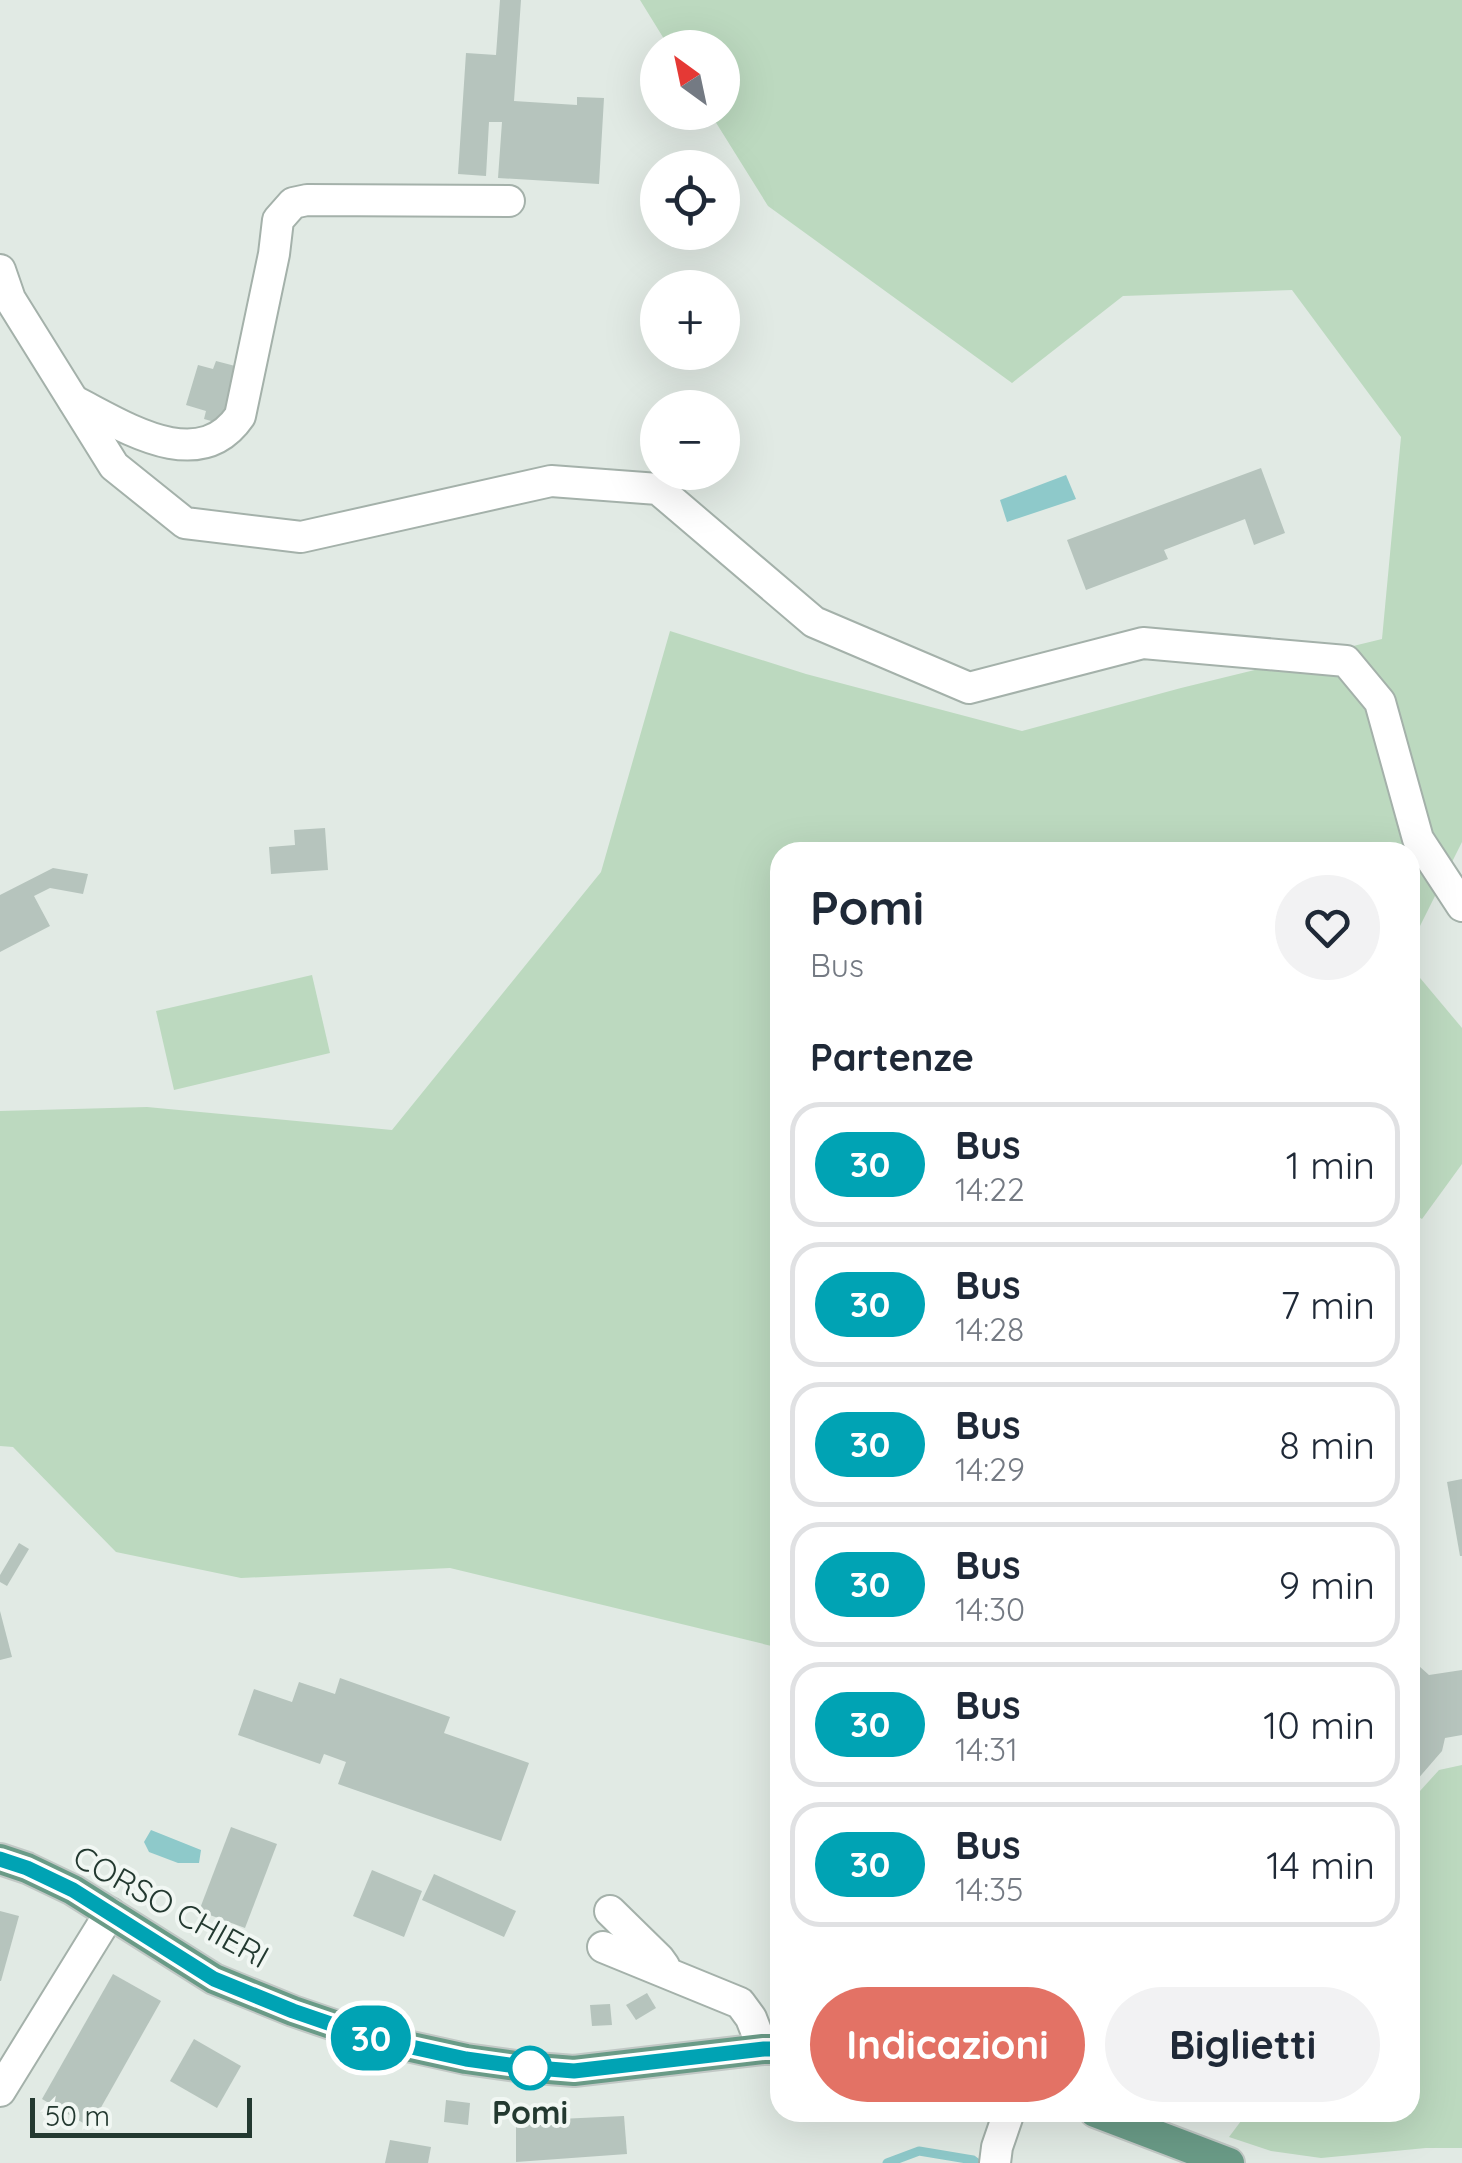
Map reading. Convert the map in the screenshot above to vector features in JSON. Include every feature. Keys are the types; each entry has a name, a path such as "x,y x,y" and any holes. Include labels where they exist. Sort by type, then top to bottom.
{"main road":[{"name":"CORSO CHIERI","path":"0,1859 73,1890 214,1979 375,2039 466,2059 574,2071 770,2049"},
{"path":"1121,2122 1229,2163"}],"street":[{"path":"74,401 143,436 195,445 214,440 232,428 240,416 278,220 293,204 308,200 509,201"},
{"path":"0,270 10,298 114,466 185,523 301,538 551,481 658,489 814,622 969,688 1143,643 1346,661 1380,702 1418,839 1462,906"},
{"path":"610,1911 660,1959 668,1973"},
{"path":"0,2091 110,1913"},
{"path":"604,1948 740,2003 770,2046"},
{"path":"996,2155 1006,2122"}],"green space":[{"path":"640,0 1462,0 1462,842 1420,926 1420,842 770,842 770,1646 450,1568 241,1578 116,1552 13,1447 0,1446 0,1111 147,1107 392,1130 601,872 670,631 806,674 1022,731 1382,639 1401,437 1292,290 1123,296 1012,383 768,206 740,161 740,150 733,150 721,130 740,130 740,30 659,30"},
{"path":"312,975 330,1053 174,1090 156,1011"},
{"path":"1420,978 1462,1028 1462,1164 1422,1219"},
{"path":"1462,1765 1462,2148 1321,2158 1271,2151 1229,2137 1240,2122 1420,2122 1420,1791 1439,1770"}],"water":[{"path":"1066,475 1076,499 1007,522 1000,500"},
{"path":"151,1830 201,1850 199,1863 178,1863 149,1852 144,1842"}],"building":[{"path":"500,0 521,0 514,101 577,105 577,97 604,98 599,184 498,178 502,122 489,122 486,176 458,174 466,53 496,55"},
{"path":"216,361 239,367 222,424 204,419 206,411 186,405 198,365 213,369"},
{"path":"1261,468 1285,533 1254,545 1245,519 1164,550 1168,559 1086,590 1067,540"},
{"path":"325,828 328,870 271,874 269,847 295,845 294,830"},
{"path":"53,868 88,874 83,894 50,888 34,896 50,926 0,952 0,895"},
{"path":"1462,1479 1462,1556 1460,1556 1447,1482"},
{"path":"19,1543 29,1549 7,1586 0,1582 0,1575"},
{"path":"0,1611 12,1657 0,1660"},
{"path":"1420,1667 1429,1675 1462,1670 1462,1735 1445,1738 1442,1751 1420,1776"},
{"path":"340,1678 450,1717 444,1733 529,1763 501,1841 338,1784 346,1762 324,1754 320,1764 238,1735 254,1689 292,1702 299,1682 335,1694"},
{"path":"231,1827 277,1844 245,1928 199,1911"},
{"path":"372,1870 422,1891 404,1937 353,1916"},
{"path":"434,1874 516,1911 504,1937 422,1900"},
{"path":"0,1911 19,1916 1,1981 0,1981"},
{"path":"113,1974 161,2001 90,2127 42,2099"},
{"path":"647,1993 656,2008 636,2020 626,2005"},
{"path":"610,2004 612,2025 592,2026 590,2005"},
{"path":"194,2039 241,2066 217,2108 170,2081"},
{"path":"446,2100 470,2103 468,2125 444,2122"},
{"path":"624,2116 627,2154 516,2162 516,2121"},
{"path":"390,2140 431,2147 428,2163 385,2163"}],"waterway":[{"path":"887,2163 919,2151 977,2163"}],"bus line":[{"name":"30","path":"0,1859 73,1890 214,1979 375,2039 466,2059 574,2071 770,2049"}],"place":[{"name":"Pomi","path":"530,2068"}]}
